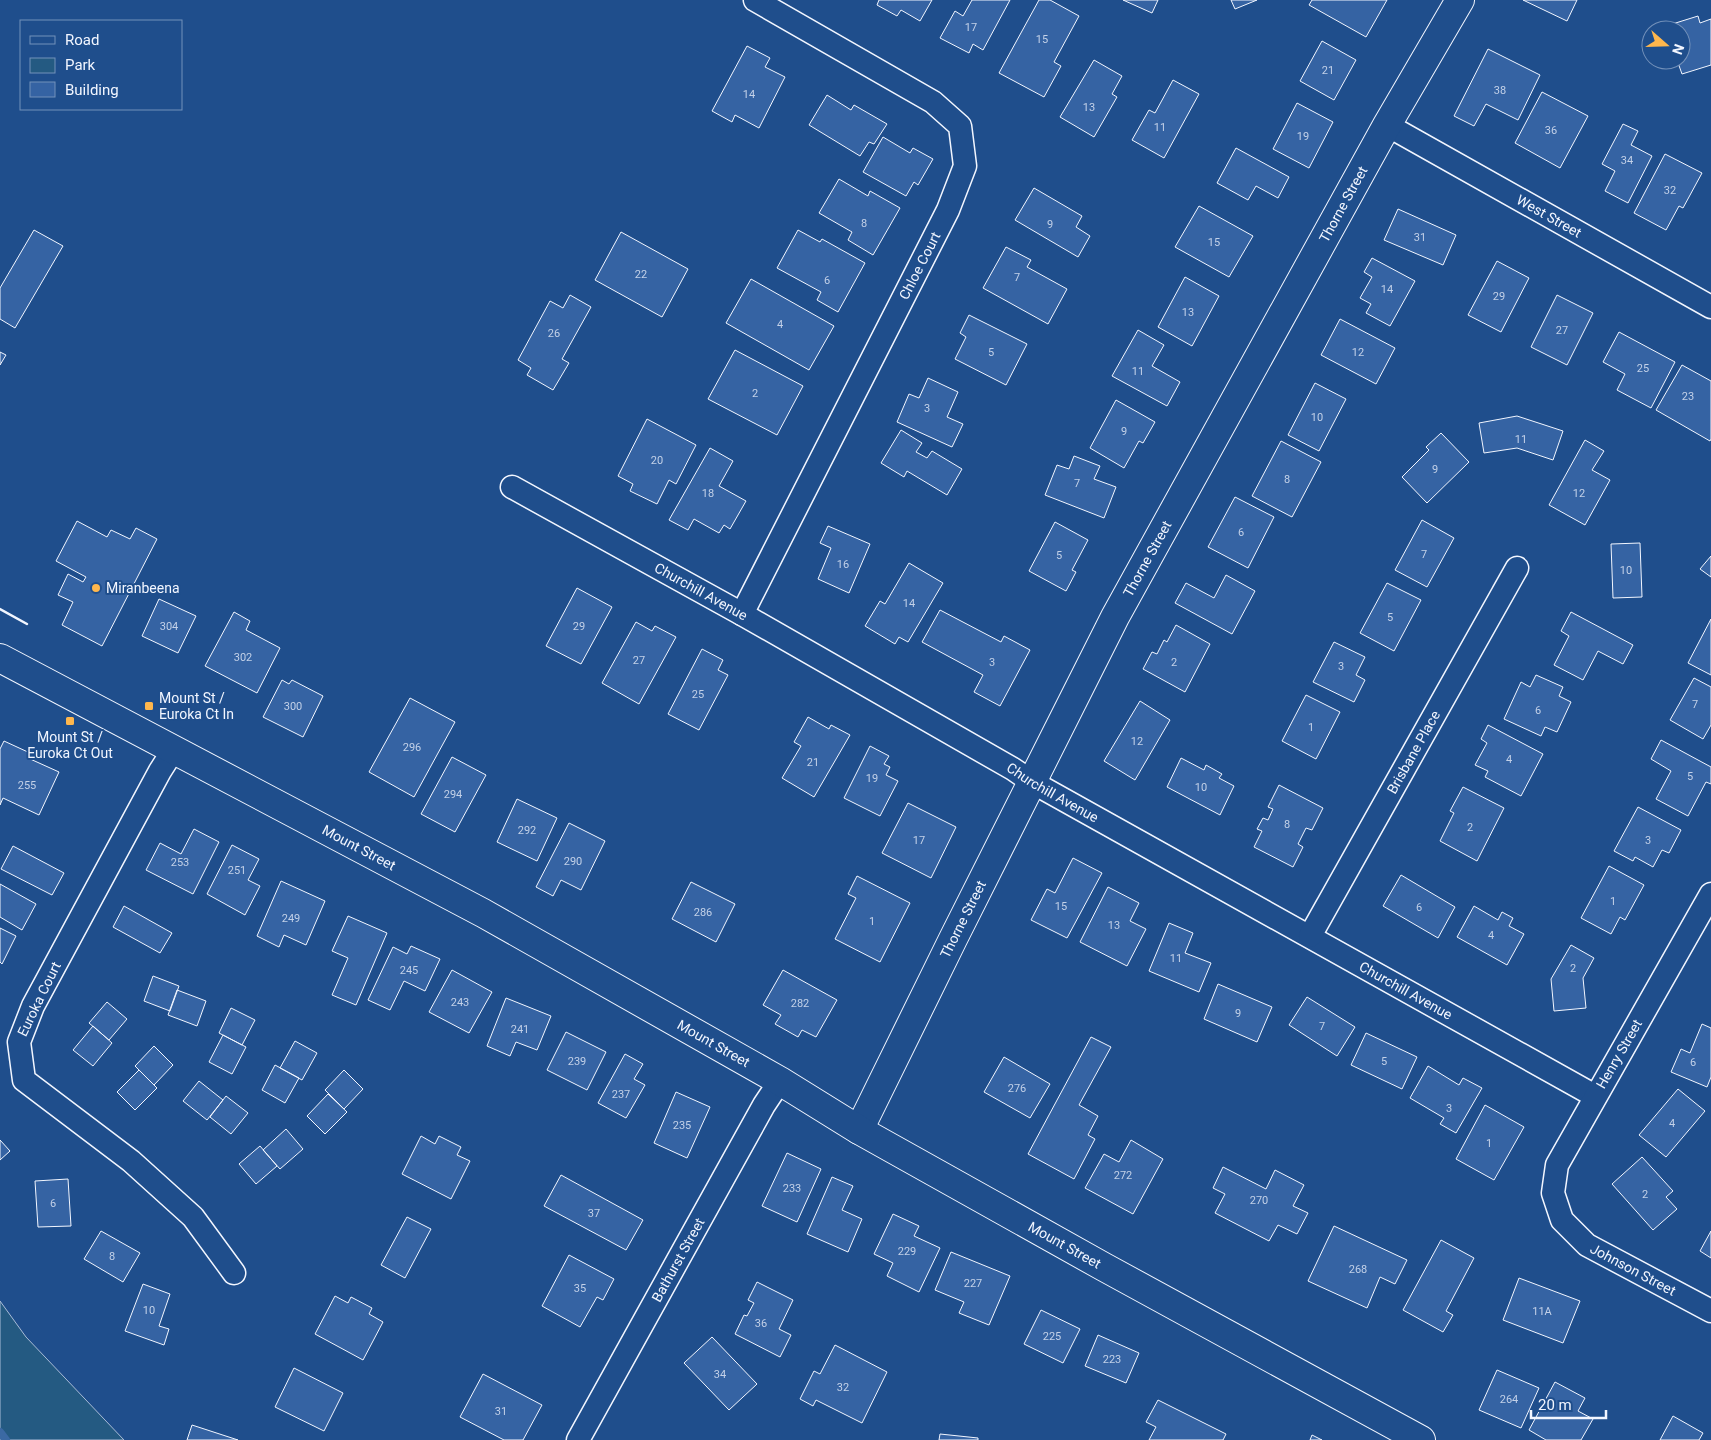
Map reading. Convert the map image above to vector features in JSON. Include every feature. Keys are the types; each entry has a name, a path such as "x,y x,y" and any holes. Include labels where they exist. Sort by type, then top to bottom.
{"main road":[{"name":"Thorne Street","path":"859,1130 1120,608 1387,125 1460,0"},
{"name":"Mount Street","path":"0,658 484,913 780,1081 859,1130 1104,1267 1421,1440"}],"street":[{"name":"Chloe Court","path":"742,614 948,210 965,166 960,126 933,102 755,0"},
{"name":"West Street","path":"1387,125 1711,307"},
{"name":"Churchill Avenue","path":"512,487 742,614 1013,769 1032,782 1596,1096"},
{"name":"Brisbane Place","path":"1310,936 1516,568"},
{"name":"Euroka Court","path":"174,749 33,1006 19,1042 24,1080 131,1161 193,1217 234,1273"},
{"name":"Henry Street","path":"1562,1220 1552,1193 1558,1165 1711,894"},
{"name":"Bathurst Street","path":"578,1440 764,1106 780,1081"},
{"name":"Johnson Street","path":"1562,1220 1587,1245 1711,1310"}],"green space":[{"path":"0,1301 26,1337 124,1440 0,1440"}],"building":[{"path":"879,0 932,0 920,21 901,10 897,16 877,5"},
{"path":"972,0 1010,0 983,50 973,44 969,53 940,38 955,11 963,16"},
{"path":"1039,0 1050,0 1079,16 1054,62 1061,66 1044,97 999,73"},
{"path":"1123,0 1158,0 1152,13"},
{"path":"1231,0 1257,0 1235,9"},
{"path":"1312,0 1387,0 1366,37 1309,5"},
{"path":"1523,0 1577,0 1567,21"},
{"path":"1698,16 1700,23 1711,19 1711,65 1682,74 1681,70 1691,70 1691,20 1685,20"},
{"path":"1322,41 1356,60 1334,100 1300,81"},
{"path":"747,46 770,58 765,67 785,77 759,128 735,115 732,122 712,111"},
{"path":"1488,49 1540,75 1518,120 1486,104 1474,126 1454,116"},
{"path":"1094,60 1122,76 1112,94 1117,97 1094,137 1060,117"},
{"path":"1173,80 1199,94 1164,158 1132,140 1149,110 1155,113"},
{"path":"1542,92 1588,116 1560,168 1515,143"},
{"path":"827,95 851,110 854,105 887,124 874,144 869,142 860,156 809,125"},
{"path":"1297,103 1333,122 1309,168 1273,149"},
{"path":"1623,124 1638,131 1631,145 1652,156 1628,203 1605,191 1615,171 1602,164"},
{"path":"883,137 910,153 913,148 933,159 918,185 914,182 906,196 863,172"},
{"path":"1236,148 1289,177 1278,198 1256,186 1248,200 1217,183"},
{"path":"1665,154 1702,173 1683,208 1679,206 1666,230 1634,213"},
{"path":"839,179 868,196 870,191 900,208 873,255 848,240 852,232 819,213"},
{"path":"1034,188 1082,216 1076,227 1090,236 1078,257 1015,220"},
{"path":"1199,206 1253,236 1229,277 1175,247"},
{"path":"1398,209 1456,235 1443,265 1384,240"},
{"path":"34,230 63,246 15,328 0,319 0,288"},
{"path":"798,230 820,242 822,239 865,263 838,312 817,300 821,292 777,268"},
{"path":"621,232 688,269 662,317 595,280"},
{"path":"1006,247 1031,260 1027,267 1067,289 1048,324 983,288"},
{"path":"1372,258 1415,281 1390,326 1366,313 1371,304 1360,298 1372,277 1364,272"},
{"path":"1497,261 1529,278 1501,332 1468,315"},
{"path":"1185,277 1219,296 1192,346 1158,327"},
{"path":"751,279 834,326 809,370 726,323"},
{"path":"570,295 591,307 562,359 569,363 553,390 527,375 531,368 518,360 550,301 563,308"},
{"path":"1557,295 1593,313 1567,365 1531,347"},
{"path":"969,315 1027,344 1006,385 955,359 966,337 960,333"},
{"path":"1340,319 1395,348 1376,384 1321,355"},
{"path":"1138,330 1164,345 1152,366 1180,382 1167,406 1112,376"},
{"path":"1619,332 1675,362 1651,408 1617,390 1625,374 1603,362"},
{"path":"735,350 803,386 777,435 708,399"},
{"path":"0,352 6,355 0,365"},
{"path":"1682,365 1711,381 1710,441 1656,410"},
{"path":"928,378 958,392 947,417 963,424 952,447 897,422 909,394 919,398"},
{"path":"1315,383 1346,399 1319,451 1288,435"},
{"path":"1116,400 1155,422 1143,443 1139,441 1124,468 1090,448"},
{"path":"1517,416 1563,431 1553,460 1517,448 1484,453 1479,423"},
{"path":"647,419 696,445 676,484 669,480 657,504 630,491 633,484 618,476"},
{"path":"901,430 922,443 916,452 927,458 932,451 962,469 947,495 907,471 904,477 881,463"},
{"path":"1441,433 1469,462 1427,503 1402,477 1429,450 1426,447"},
{"path":"1585,440 1604,451 1592,470 1610,480 1585,525 1549,505"},
{"path":"1281,441 1321,462 1292,517 1252,496"},
{"path":"710,448 733,461 719,486 746,501 730,529 724,525 719,533 694,519 688,530 669,520"},
{"path":"1074,456 1100,466 1094,479 1116,487 1104,518 1045,495 1057,465 1069,469"},
{"path":"1235,497 1274,517 1248,568 1208,547"},
{"path":"1422,520 1454,538 1427,587 1395,570"},
{"name":"Miranbeena","path":"77,521 107,537 111,530 130,539 136,528 157,539 102,646 62,625 73,602 58,595 68,574 83,582 86,577 56,561"},
{"path":"1055,522 1088,540 1072,570 1076,572 1066,591 1029,571"},
{"path":"828,526 870,544 849,593 818,579 831,548 820,543"},
{"path":"1640,543 1642,597 1613,598 1611,544"},
{"path":"1711,556 1711,577 1700,569"},
{"path":"909,563 943,583 908,642 899,637 895,644 865,626 880,601 885,604"},
{"path":"1226,575 1255,591 1232,634 1175,603 1186,583 1214,598"},
{"path":"1387,583 1421,600 1394,651 1360,633"},
{"path":"577,588 612,607 581,664 546,646"},
{"path":"159,599 196,616 178,653 142,636"},
{"path":"940,610 1001,642 1004,636 1030,650 1000,706 974,692 983,675 922,642"},
{"path":"234,612 250,621 246,630 280,648 257,693 205,666"},
{"path":"1571,612 1633,645 1623,664 1598,651 1583,680 1554,665 1569,636 1561,631"},
{"path":"1711,619 1711,675 1688,663"},
{"path":"636,622 652,631 655,626 676,637 639,704 602,683"},
{"path":"1176,625 1210,644 1185,692 1143,669 1152,652 1157,654 1164,640 1167,642"},
{"path":"1334,642 1365,657 1356,675 1365,680 1354,702 1313,682"},
{"path":"702,649 723,660 718,670 728,675 699,730 668,714"},
{"path":"1536,675 1563,687 1559,696 1571,702 1557,732 1545,727 1541,736 1504,719 1521,682 1530,687"},
{"path":"1694,678 1711,687 1711,725 1703,739 1670,720"},
{"path":"282,680 289,684 292,680 323,696 303,737 263,717"},
{"path":"1306,695 1340,712 1316,759 1282,741"},
{"path":"410,698 455,722 414,797 369,772"},
{"path":"1140,701 1170,720 1135,780 1104,761"},
{"path":"808,717 829,729 831,725 850,735 814,797 782,778 801,746 794,742"},
{"path":"1488,725 1543,754 1521,796 1485,777 1488,771 1475,765 1487,743 1481,739"},
{"path":"1661,740 1711,767 1711,784 1706,782 1688,816 1656,799 1671,771 1651,759"},
{"path":"4,741 30,753 28,758 59,772 39,815 3,798 0,805 0,749"},
{"path":"870,746 889,756 884,764 890,767 886,775 898,781 880,816 844,798"},
{"path":"452,757 486,775 455,832 421,814"},
{"path":"1181,758 1204,770 1206,765 1222,774 1219,778 1234,786 1220,815 1167,787"},
{"path":"1279,785 1323,808 1312,830 1306,828 1298,844 1303,847 1293,867 1254,847 1262,831 1257,829 1263,818 1268,820 1273,809 1268,807"},
{"path":"1463,787 1504,808 1477,861 1440,841 1454,813 1450,811"},
{"path":"517,799 557,818 537,861 497,842"},
{"path":"908,803 956,827 931,878 882,853"},
{"path":"1638,807 1681,830 1669,853 1662,850 1653,867 1635,857 1633,861 1614,851"},
{"path":"569,823 605,841 581,890 561,880 553,896 536,887"},
{"path":"194,829 219,842 193,894 146,870 160,843 181,854"},
{"path":"232,845 259,859 248,880 260,886 245,915 207,894"},
{"path":"13,846 64,873 52,895 1,869"},
{"path":"1073,858 1102,873 1067,938 1031,920 1047,889 1055,893"},
{"path":"1609,866 1644,885 1625,920 1620,917 1611,934 1581,918"},
{"path":"1401,875 1455,907 1438,938 1383,906"},
{"path":"857,876 910,903 880,962 835,939 856,898 848,894"},
{"path":"281,881 325,901 306,945 284,935 279,947 257,936"},
{"path":"691,882 735,904 716,942 672,919"},
{"path":"0,884 36,904 22,930 0,917"},
{"path":"1108,887 1139,903 1130,921 1146,929 1127,966 1080,942"},
{"path":"124,906 172,933 160,953 113,927"},
{"path":"1474,906 1498,920 1502,912 1513,918 1509,926 1524,934 1507,965 1457,937"},
{"path":"348,916 387,933 356,1005 332,995 348,958 332,951"},
{"path":"1169,923 1193,933 1185,953 1211,963 1199,992 1149,971"},
{"path":"0,928 16,936 2,964 0,962"},
{"path":"1571,945 1594,958 1583,978 1586,1008 1554,1011 1551,979"},
{"path":"411,946 440,959 425,991 404,981 390,1010 368,1000 393,947 407,954"},
{"path":"452,970 492,992 469,1033 429,1012"},
{"path":"783,970 837,1000 816,1037 802,1030 798,1037 775,1024 781,1015 763,1005"},
{"path":"153,976 179,986 170,1011 144,1001"},
{"path":"1218,984 1272,1007 1257,1042 1204,1019"},
{"path":"177,990 206,1001 197,1026 168,1015"},
{"path":"1307,997 1355,1027 1337,1056 1289,1025"},
{"path":"506,998 551,1016 537,1050 516,1042 510,1056 487,1046"},
{"path":"107,1002 127,1019 109,1040 89,1023"},
{"path":"231,1008 255,1020 242,1045 219,1033"},
{"path":"1702,1024 1711,1028 1711,1077 1707,1087 1671,1072 1681,1049 1690,1053"},
{"path":"93,1026 112,1043 93,1066 73,1050"},
{"path":"566,1032 606,1052 587,1090 547,1070"},
{"path":"1366,1033 1417,1057 1402,1089 1351,1065"},
{"path":"223,1035 246,1047 232,1074 209,1062"},
{"path":"1091,1037 1111,1047 1079,1105 1098,1116 1088,1135 1095,1139 1074,1179 1028,1154"},
{"path":"295,1041 317,1053 302,1080 280,1068"},
{"path":"154,1046 173,1065 154,1085 135,1066"},
{"path":"625,1054 643,1064 634,1079 645,1085 626,1118 598,1103"},
{"path":"1004,1057 1050,1084 1030,1118 984,1092"},
{"path":"275,1065 299,1078 285,1103 262,1090"},
{"path":"1428,1066 1459,1085 1463,1078 1482,1088 1456,1133 1440,1124 1444,1118 1410,1098"},
{"path":"139,1070 157,1088 135,1110 117,1092"},
{"path":"344,1070 363,1089 344,1109 325,1090"},
{"path":"199,1081 223,1100 207,1120 183,1101"},
{"path":"1678,1089 1705,1111 1666,1157 1639,1135"},
{"path":"676,1092 710,1107 687,1158 654,1143"},
{"path":"328,1094 347,1112 325,1134 307,1116"},
{"path":"226,1096 248,1113 231,1134 210,1117"},
{"path":"1485,1105 1524,1127 1494,1180 1456,1159"},
{"path":"286,1129 303,1149 280,1169 263,1150"},
{"path":"421,1136 435,1144 439,1136 461,1147 457,1155 470,1161 451,1199 402,1174"},
{"path":"0,1140 10,1151 0,1160"},
{"path":"1131,1140 1163,1159 1133,1214 1085,1188 1104,1154 1119,1162"},
{"path":"260,1146 277,1166 256,1184 239,1164"},
{"path":"787,1153 821,1169 797,1222 762,1206"},
{"path":"1642,1157 1673,1191 1666,1197 1677,1209 1653,1230 1612,1184"},
{"path":"1223,1167 1266,1189 1275,1170 1304,1185 1293,1206 1308,1213 1297,1234 1278,1225 1269,1241 1215,1213 1225,1194 1213,1188"},
{"path":"561,1175 643,1220 626,1250 544,1206"},
{"path":"832,1177 853,1186 842,1210 862,1219 848,1252 807,1234"},
{"path":"68,1179 71,1226 38,1227 35,1181"},
{"path":"893,1214 919,1226 914,1236 940,1248 919,1292 887,1276 893,1263 874,1254"},
{"path":"407,1217 431,1229 405,1278 381,1265"},
{"path":"1334,1226 1407,1260 1395,1284 1380,1277 1367,1308 1308,1281"},
{"path":"101,1231 140,1253 123,1282 84,1259"},
{"path":"1711,1231 1711,1258 1700,1251"},
{"path":"1441,1240 1474,1258 1446,1311 1453,1315 1443,1332 1403,1310"},
{"path":"951,1252 1010,1276 989,1325 959,1313 964,1302 935,1290"},
{"path":"569,1255 614,1279 603,1300 597,1297 580,1327 542,1306"},
{"path":"1519,1278 1580,1301 1563,1343 1503,1320"},
{"path":"757,1282 793,1300 779,1329 791,1335 780,1357 735,1334 744,1315 747,1316 754,1303 748,1300"},
{"path":"143,1284 170,1294 159,1326 169,1329 164,1345 125,1331"},
{"path":"335,1296 348,1303 351,1297 372,1308 369,1314 383,1322 363,1360 315,1334"},
{"path":"1041,1310 1080,1329 1063,1363 1024,1344"},
{"path":"1098,1335 1139,1353 1126,1383 1085,1366"},
{"path":"712,1337 757,1384 729,1410 684,1363"},
{"path":"835,1345 887,1372 862,1423 816,1400 813,1406 800,1399 814,1371 820,1374"},
{"path":"294,1368 343,1393 324,1431 275,1407"},
{"path":"1497,1370 1539,1388 1521,1428 1479,1410"},
{"path":"483,1374 542,1405 523,1440 504,1440 460,1417"},
{"path":"1555,1382 1585,1398 1578,1411 1593,1419 1581,1440 1546,1440 1529,1430"},
{"path":"1158,1400 1226,1434 1223,1440 1149,1440 1156,1427 1146,1422"},
{"path":"1673,1416 1703,1433 1699,1440 1660,1440"},
{"path":"192,1425 238,1440 187,1440"},
{"path":"940,1434 978,1438 978,1440 939,1440"},
{"path":"1312,1435 1322,1440 1310,1440"}],"waterway":[{"path":"0,1432 6,1440"}],"wall":[{"path":"0,609 27,624"}],"place":[{"name":"Miranbeena","path":"96,588"},
{"name":"Mount St / Euroka Ct In","path":"149,706"},
{"name":"Mount St / Euroka Ct Out","path":"70,721"}]}
